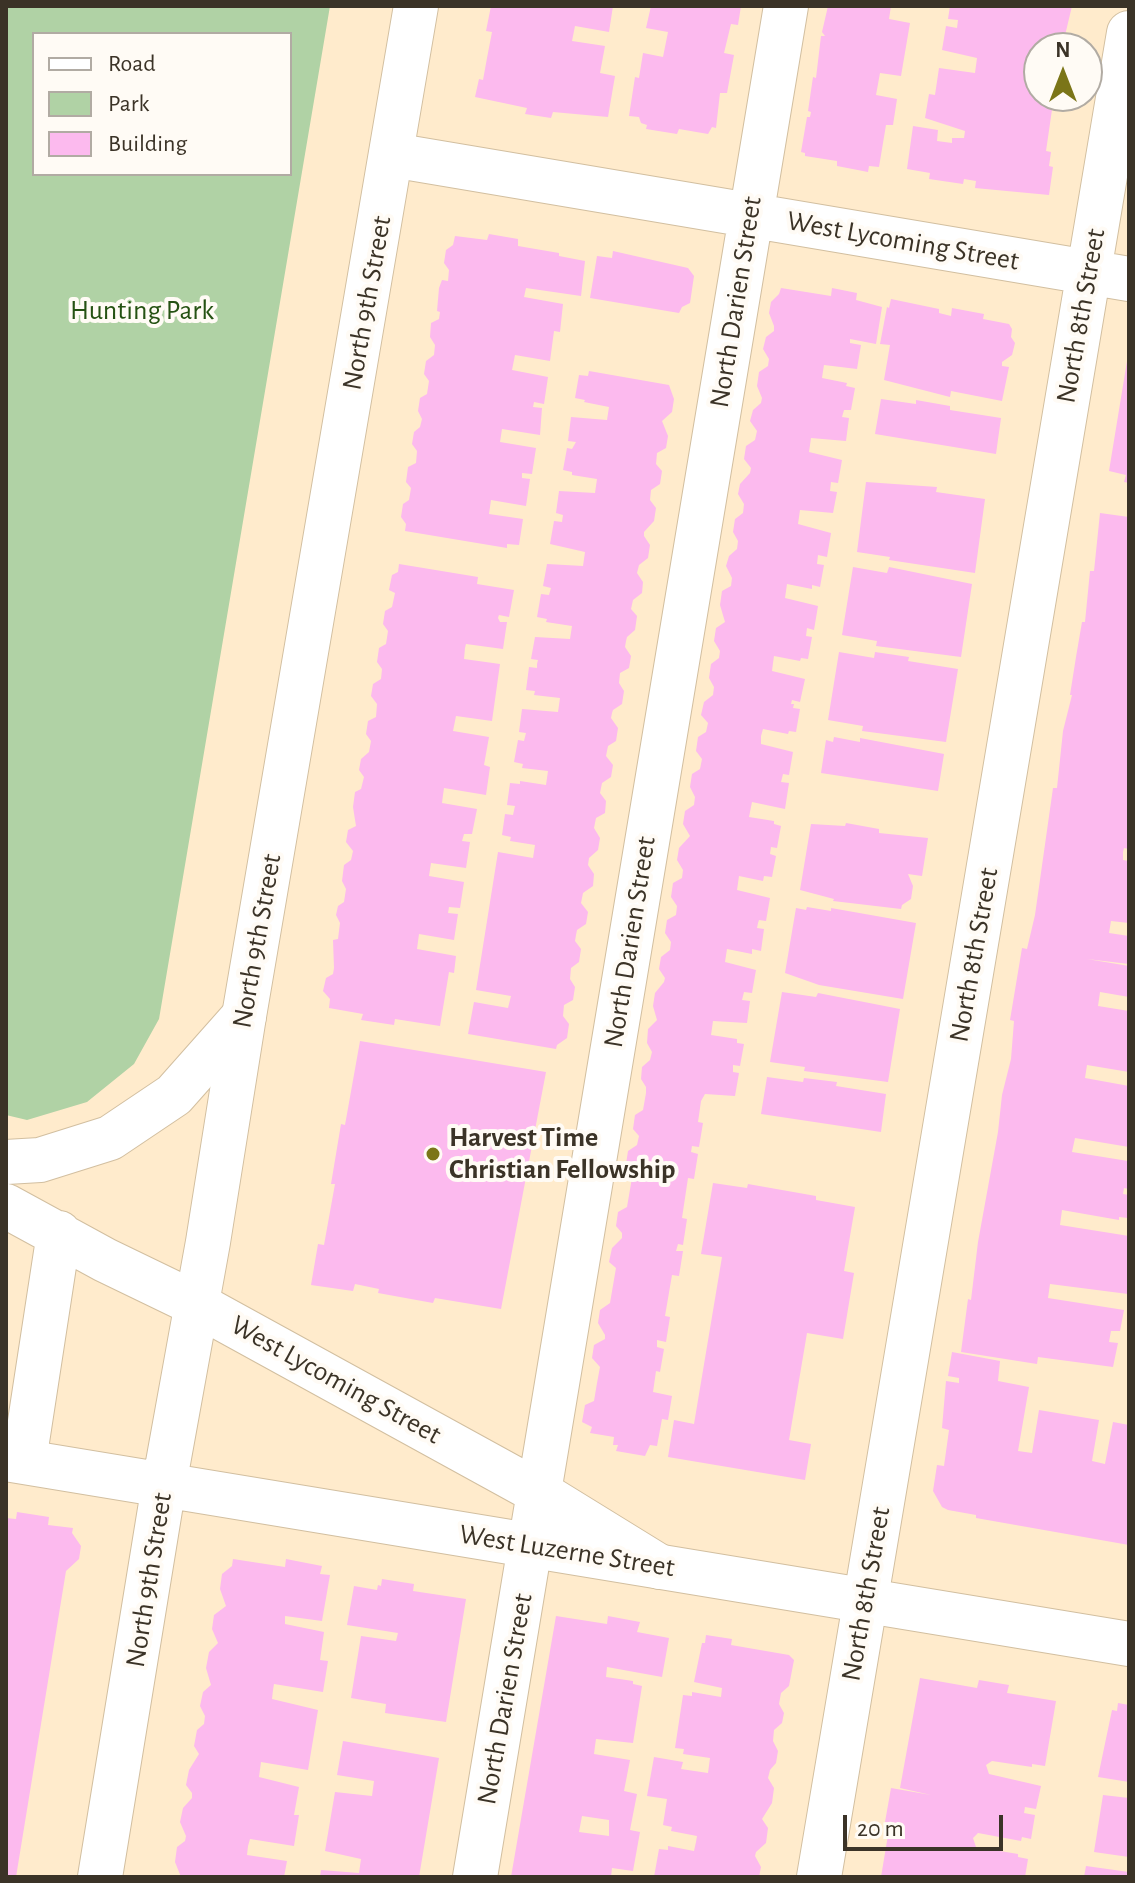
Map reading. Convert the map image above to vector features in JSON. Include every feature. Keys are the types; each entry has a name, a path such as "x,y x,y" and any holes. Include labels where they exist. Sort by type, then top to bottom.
{"street":[{"name":"North 9th Street","path":"100,1877 416,6"},
{"name":"North Darien Street","path":"475,1877 786,6"},
{"name":"North 8th Street","path":"819,1877 865,1600 1109,276 1129,33"},
{"name":"West Lycoming Street","path":"392,155 1109,276"},
{"path":"6,1162 40,1160 110,1138 174,1095 244,1016"},
{"name":"West Lycoming Street","path":"6,1206 105,1260 196,1304 540,1493 660,1567"},
{"path":"15,1460 59,1233"},
{"name":"West Luzerne Street","path":"15,1460 1129,1644"}],"green space":[{"name":"Hunting Park","path":"6,6 330,6 159,1019 134,1064 87,1102 27,1120 6,1115"}],"building":[{"path":"491,6 613,6 609,32 575,26 572,41 605,46 600,73 615,76 608,117 553,112 551,118 525,114 527,108 475,97 479,79 483,80 492,32 486,31"},
{"path":"651,6 741,6 738,25 731,24 724,53 734,55 727,93 720,93 716,128 712,127 708,134 679,129 677,134 646,129 647,125 641,123 639,117 629,116 635,77 639,78 643,53 663,57 668,32 646,28"},
{"path":"828,6 891,6 889,19 910,23 901,76 880,73 876,95 897,99 893,125 886,125 879,167 869,166 868,172 837,166 837,161 805,156 801,152 807,117 811,112 808,111 813,77 816,78 821,36 825,36 822,32"},
{"path":"950,6 1072,6 1066,32 1023,32 1023,112 1052,112 1046,151 1051,152 1049,166 1053,167 1049,195 975,188 976,181 964,179 963,184 929,179 930,173 907,169 913,126 938,130 937,141 952,143 952,138 964,138 965,131 925,118 929,94 935,95 939,68 975,73 977,58 942,50 946,26 957,28 958,20 948,19"},
{"path":"489,234 518,239 518,246 585,261 581,296 526,288 524,297 563,304 560,332 554,331 550,361 515,355 512,370 548,377 544,404 534,402 533,407 542,408 540,435 502,429 500,442 536,448 532,474 522,473 522,478 530,479 526,506 491,500 489,514 523,519 519,545 507,544 507,548 405,531 406,524 401,517 411,488 406,482 408,467 416,463 417,451 412,444 414,432 420,427 422,419 418,411 420,398 427,394 426,361 434,355 431,323 439,319 440,312 437,311 442,280 448,281 449,270 444,263 446,250 453,245 455,236 487,240"},
{"path":"613,251 688,268 694,276 690,303 682,307 679,313 590,298 597,256 612,258"},
{"path":"781,288 831,296 832,288 857,293 856,300 882,307 876,344 850,339 850,343 861,345 857,369 824,365 822,378 847,383 846,386 855,388 851,410 844,410 842,417 849,418 846,441 811,438 809,452 842,460 838,483 831,482 830,491 837,492 833,513 800,510 798,524 831,533 827,557 818,555 817,564 824,565 820,587 812,585 812,589 787,584 785,598 818,606 814,630 807,628 806,636 812,637 808,659 801,658 800,661 774,656 772,671 805,679 800,702 792,700 791,704 794,704 793,708 800,709 796,732 789,731 788,734 763,729 761,736 761,744 793,752 789,775 783,774 781,782 789,783 785,809 752,802 749,817 774,821 774,824 781,826 777,848 771,847 770,854 776,856 772,877 764,876 763,881 739,876 737,890 770,898 766,921 759,920 757,928 764,929 761,951 752,949 752,954 727,949 725,962 756,970 752,993 744,992 742,1000 750,1001 747,1023 713,1021 711,1035 737,1039 737,1043 744,1044 740,1066 733,1065 733,1072 739,1073 735,1096 705,1094 701,1101 698,1122 703,1123 699,1147 692,1146 691,1152 698,1154 694,1179 688,1178 682,1218 687,1219 683,1245 678,1244 676,1251 683,1251 679,1276 672,1275 665,1316 670,1317 666,1342 657,1340 657,1347 664,1349 653,1392 672,1396 668,1420 662,1419 657,1446 650,1445 645,1456 616,1451 618,1445 613,1445 614,1437 590,1433 592,1427 582,1422 585,1405 594,1401 600,1367 592,1358 594,1345 605,1339 598,1323 600,1310 610,1303 616,1268 609,1262 612,1248 622,1238 616,1226 618,1212 627,1207 633,1172 626,1164 628,1151 637,1145 639,1136 633,1129 635,1115 643,1110 646,1093 641,1079 642,1067 650,1060 652,1052 647,1043 648,1029 657,1020 653,1006 655,993 665,978 659,969 661,957 670,950 671,942 665,933 667,920 676,915 677,906 671,897 673,883 682,878 683,870 677,860 679,848 690,836 683,824 685,811 694,805 695,797 690,787 692,774 700,769 702,759 696,751 698,737 706,732 708,723 701,715 704,702 713,695 714,687 709,678 711,664 719,658 720,651 714,641 716,628 725,622 720,605 722,591 731,586 732,578 726,566 729,556 737,549 738,541 733,532 735,519 743,513 744,504 738,494 740,484 751,468 744,459 746,446 755,440 757,431 750,421 753,410 761,403 757,386 759,372 768,366 769,359 763,349 766,337 774,331 769,313 771,302"},
{"path":"891,299 939,309 939,313 951,316 952,308 984,314 983,319 1009,324 1015,343 1012,355 1002,362 1002,366 1009,367 1002,401 951,391 950,397 884,380 890,345 880,344"},
{"path":"1127,361 1129,483 1124,482 1126,475 1109,471"},
{"path":"589,371 669,385 674,399 672,412 662,421 668,436 666,448 657,453 656,464 662,471 660,484 651,490 650,500 656,508 654,521 644,532 650,545 648,558 639,565 637,573 643,582 642,593 633,600 631,609 637,616 635,630 627,637 625,647 631,656 629,668 620,673 619,683 624,691 622,704 613,710 611,718 618,728 616,741 608,746 606,756 613,765 611,777 602,783 600,793 606,801 605,813 596,818 594,828 600,838 598,850 589,858 588,865 594,874 593,886 583,893 581,903 588,912 586,924 577,930 576,935 575,941 581,949 579,962 571,968 570,979 575,987 573,1000 564,1005 563,1016 569,1024 567,1038 556,1049 468,1034 474,1002 508,1008 511,996 476,990 498,852 533,858 535,845 510,841 511,837 502,835 505,814 513,815 515,806 507,805 510,783 520,784 520,781 546,785 548,771 522,768 523,764 514,762 518,740 524,741 526,733 519,732 522,709 558,712 560,698 534,695 535,691 526,690 529,667 537,668 538,660 531,659 535,637 570,639 572,626 546,622 547,619 537,617 541,594 549,595 551,588 543,586 547,564 583,566 585,552 550,544 554,521 562,522 563,515 556,513 559,491 595,493 597,479 572,475 572,472 563,470 567,448 572,449 576,442 568,441 571,417 607,420 609,407 575,398 579,375 588,376"},
{"path":"881,399 916,404 916,400 950,406 950,410 1001,418 996,454 875,434"},
{"path":"866,482 937,487 936,492 985,499 975,573 857,552"},
{"path":"1100,513 1129,517 1129,849 1124,848 1123,860 1129,861 1129,923 1111,921 1109,933 1129,936 1129,964 1087,959 1129,966 1129,997 1100,992 1098,1006 1129,1011 1129,1072 1087,1065 1085,1078 1129,1086 1129,1147 1075,1138 1072,1152 1128,1161 1129,1189 1124,1188 1123,1194 1129,1195 1129,1216 1119,1217 1119,1220 1062,1210 1060,1225 1129,1236 1129,1291 1128,1294 1050,1284 1048,1298 1124,1310 1120,1331 1111,1331 1109,1342 1118,1343 1113,1367 1038,1357 1037,1364 961,1352 1002,1095 1011,1059 1014,1021 1010,1020 1022,948 1027,949 1035,915 1053,788 1057,788 1063,731 1072,695 1082,622 1085,622 1090,571 1094,571"},
{"path":"399,564 478,577 477,584 514,590 509,617 499,615 498,618 500,622 507,622 503,649 466,644 465,648 464,659 500,664 492,721 456,716 453,731 489,737 484,765 490,767 486,795 444,788 442,803 477,809 472,834 464,834 462,841 470,842 466,868 431,863 429,876 464,882 460,908 449,907 448,913 458,914 454,940 419,934 417,949 456,956 454,973 449,972 440,1026 395,1019 394,1025 361,1020 363,1014 329,1008 330,999 323,991 326,978 333,974 333,940 338,939 340,923 336,915 338,906 344,902 346,889 342,881 344,865 351,860 353,851 346,842 348,830 356,826 353,807 355,792 361,789 364,777 359,770 361,759 369,752 371,741 366,734 368,721 376,717 377,704 371,696 373,684 381,679 382,669 377,662 379,648 386,644 385,611 392,607 395,593 389,590 392,575 398,572"},
{"path":"853,567 887,573 889,567 972,584 961,657 876,646 877,641 842,635"},
{"path":"839,652 874,658 875,652 958,669 946,742 862,731 863,726 828,720"},
{"path":"834,737 860,742 860,738 944,754 938,791 821,773 826,740 833,742"},
{"path":"846,823 879,829 879,833 928,838 922,876 908,874 913,886 911,899 901,909 833,901 800,890 811,824 845,826"},
{"path":"807,907 831,911 831,908 916,923 903,999 819,985 785,973 796,908 806,910"},
{"path":"782,992 816,997 818,993 900,1009 888,1082 804,1071 805,1067 770,1062"},
{"name":"Harvest Time Christian Fellowship","path":"360,1041 546,1072 501,1309 435,1298 433,1303 378,1293 379,1289 355,1284 353,1291 311,1285 318,1244 324,1245 335,1184 331,1184 341,1124 345,1125"},
{"path":"767,1077 803,1082 804,1078 837,1082 836,1086 886,1094 881,1132 761,1114"},
{"path":"713,1183 747,1188 748,1184 816,1196 816,1200 855,1207 844,1271 854,1273 843,1339 807,1333 789,1440 811,1444 805,1480 668,1457 674,1420 694,1424 722,1257 701,1254"},
{"path":"952,1352 1000,1361 998,1381 1029,1387 1018,1451 1032,1453 1039,1410 1099,1420 1092,1461 1105,1464 1113,1422 1129,1425 1129,1545 976,1518 976,1515 942,1507 933,1491 937,1465 944,1466 949,1430 942,1428 946,1381 959,1383 959,1378 948,1376"},
{"path":"17,1512 49,1517 48,1525 73,1528 72,1533 81,1546 79,1559 66,1571 16,1877 6,1877 6,1518 16,1519"},
{"path":"233,1559 285,1567 286,1559 322,1566 320,1574 330,1575 322,1621 285,1616 285,1624 324,1632 320,1660 328,1661 323,1692 274,1684 272,1699 318,1710 308,1770 261,1762 259,1777 299,1787 294,1815 299,1815 294,1846 250,1839 248,1846 247,1855 287,1861 284,1877 181,1877 175,1862 177,1847 186,1836 180,1822 183,1808 192,1798 186,1785 189,1770 199,1754 194,1746 197,1730 204,1724 205,1716 200,1706 203,1692 211,1685 206,1668 209,1652 218,1643 212,1629 214,1615 226,1606 220,1589 222,1574 232,1566"},
{"path":"382,1579 414,1584 413,1591 466,1599 446,1722 385,1713 386,1704 351,1698 361,1636 396,1641 398,1633 347,1625 354,1586 377,1590"},
{"path":"556,1616 607,1624 608,1616 640,1622 637,1632 669,1638 662,1677 607,1667 606,1677 633,1681 633,1684 642,1686 633,1743 596,1739 594,1754 630,1760 624,1791 637,1794 630,1830 640,1832 633,1871 612,1868 611,1877 511,1877","holes":["582,1816 609,1820 609,1836 579,1832"]},
{"path":"706,1635 732,1639 731,1645 789,1655 794,1660 789,1686 781,1693 782,1723 774,1730 773,1741 778,1751 768,1778 774,1788 772,1803 762,1819 768,1828 766,1843 755,1856 761,1867 759,1877 654,1877 659,1849 668,1850 668,1846 694,1851 696,1842 697,1836 671,1831 672,1827 663,1825 667,1799 647,1796 654,1757 683,1762 681,1769 708,1773 710,1758 683,1754 684,1749 675,1748 683,1695 692,1696 692,1692 721,1697 722,1688 694,1682"},
{"path":"920,1678 977,1688 979,1680 1009,1685 1007,1693 1056,1701 1045,1766 992,1761 986,1765 989,1774 1041,1786 1036,1809 1025,1807 1024,1813 1035,1815 1031,1839 1022,1837 1021,1841 978,1833 973,1838 976,1847 1018,1854 1018,1857 1028,1859 1025,1877 881,1877 890,1823 885,1822 891,1788 931,1795 900,1788"},
{"path":"1118,1703 1129,1705 1129,1782 1098,1777 1112,1710 1117,1711"},
{"path":"343,1741 439,1758 419,1877 320,1877 321,1870 359,1873 361,1859 325,1851 335,1792 372,1796 374,1781 337,1775"},
{"path":"1103,1795 1129,1798 1129,1857 1094,1852"},
{"path":"1086,1866 1129,1872 1129,1877 1084,1877"}],"place":[{"name":"Harvest Time Christian Fellowship","path":"433,1154"}]}
